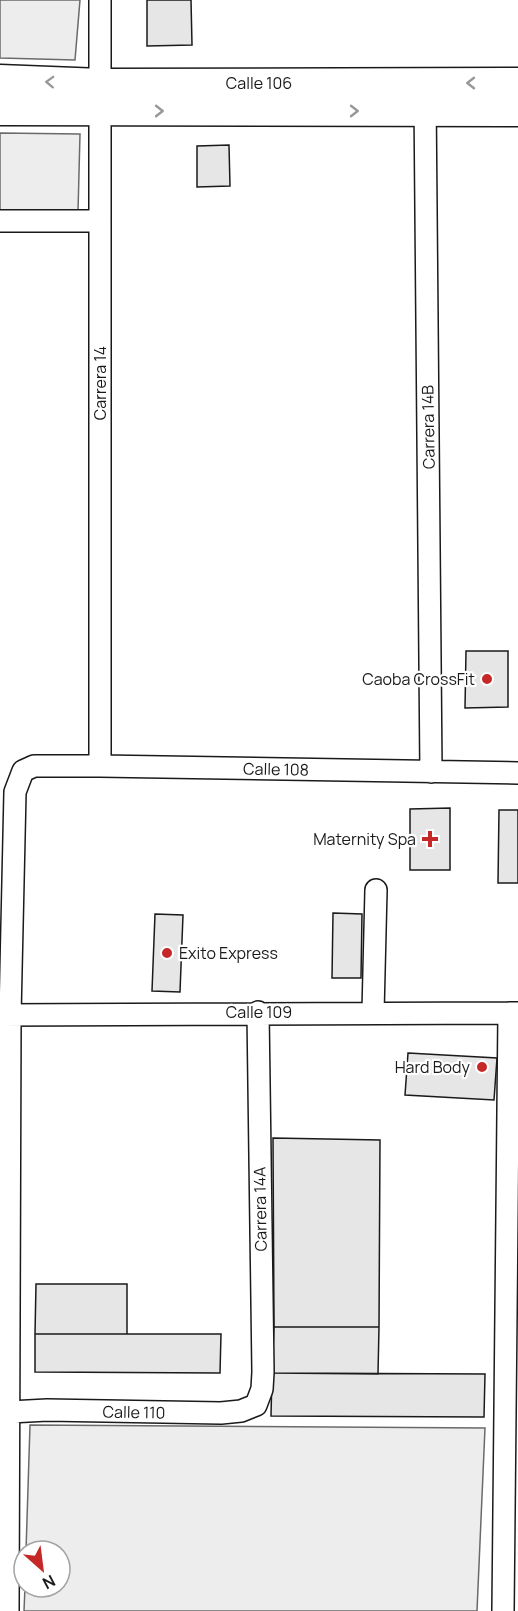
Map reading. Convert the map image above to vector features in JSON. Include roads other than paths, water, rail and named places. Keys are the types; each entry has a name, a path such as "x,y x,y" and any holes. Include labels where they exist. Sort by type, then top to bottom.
{"main road":[{"name":"Calle 106","path":"0,80 100,97"},
{"name":"Calle 106","path":"0,110 100,97 425,97 518,83"},
{"name":"Calle 106","path":"425,97 518,111"}],"street":[{"name":"Carrera 14","path":"100,0 100,766"},
{"name":"Carrera 14B","path":"425,97 431,772"},
{"path":"0,220 100,221"},
{"name":"Calle 108","path":"5,1015 15,792 23,771 34,766 100,766 518,773"},
{"path":"373,1012 376,890"},
{"name":"Calle 109","path":"5,1015 258,1012 513,1013"},
{"name":"Carrera 14A","path":"256,1405 262,1389 258,1012"},
{"path":"503,1611 513,1013"},
{"path":"5,1015 10,1412 8,1611"},
{"name":"Calle 110","path":"10,1412 47,1410 221,1413 241,1411 256,1405"}],"place":[{"name":"Caoba CrossFit","path":"487,679"},
{"name":"Maternity Spa","path":"430,839"},
{"name":"Exito Express","path":"167,953"},
{"name":"Hard Body","path":"482,1067"}]}
